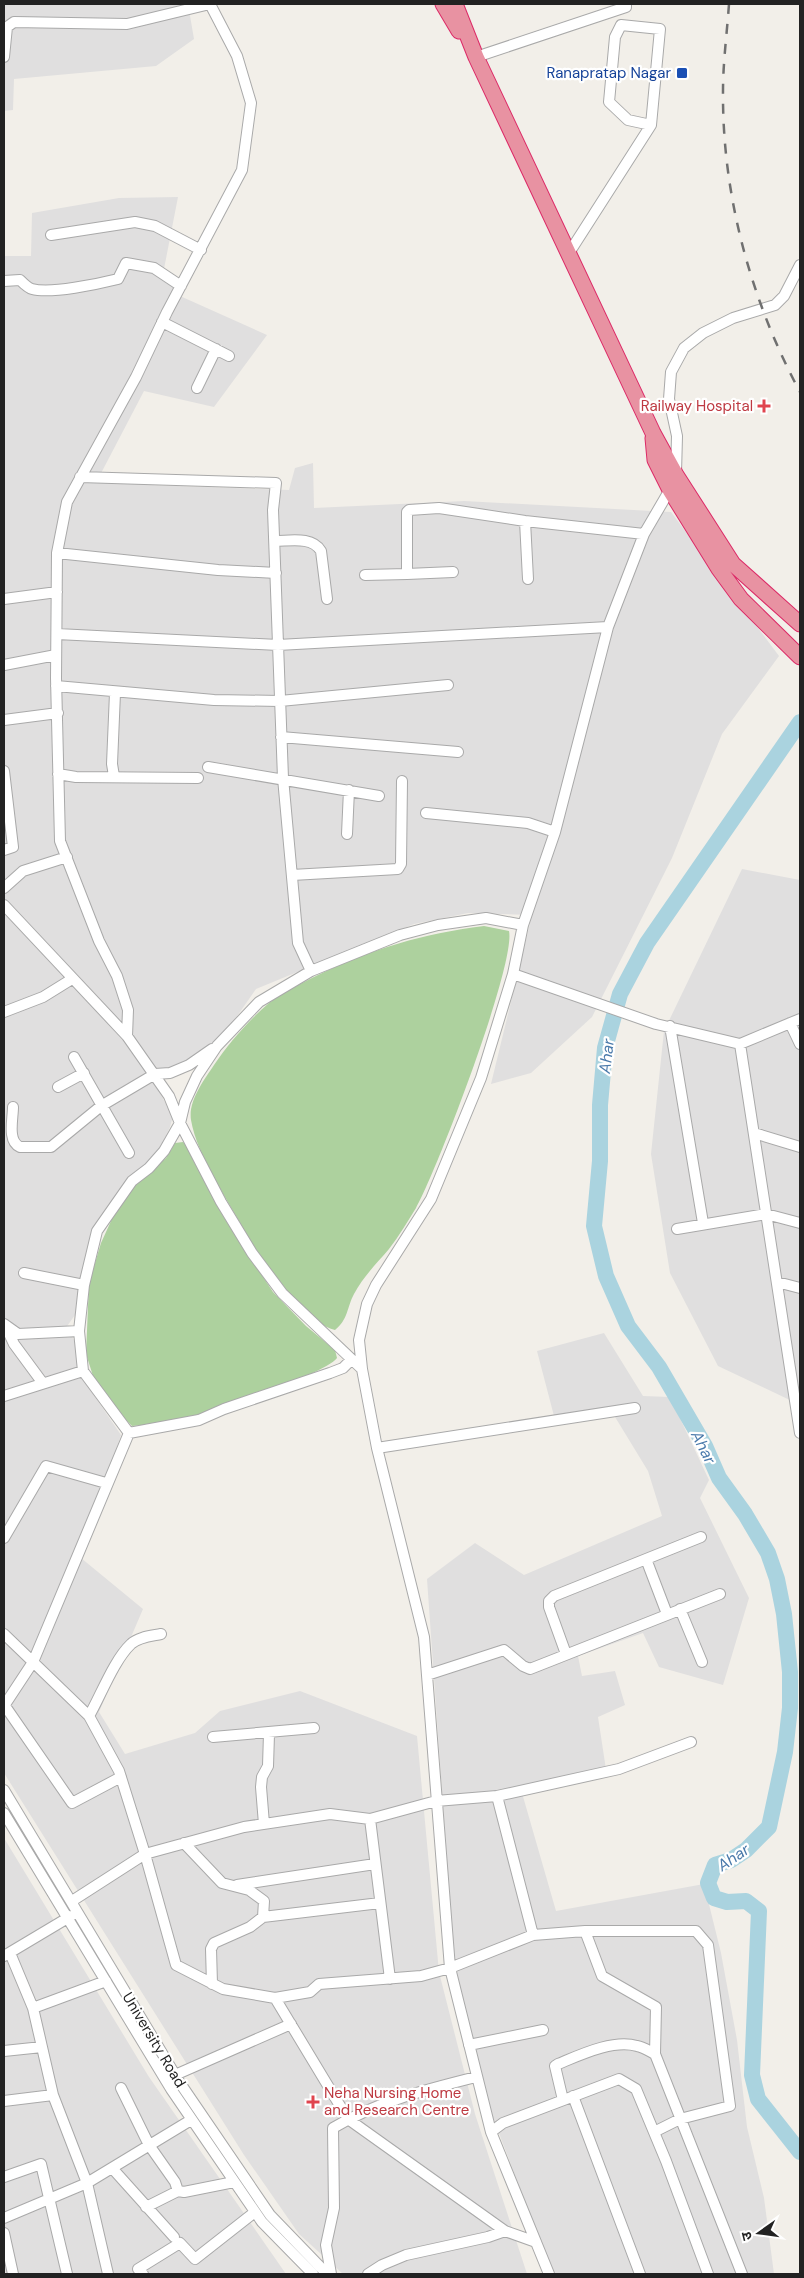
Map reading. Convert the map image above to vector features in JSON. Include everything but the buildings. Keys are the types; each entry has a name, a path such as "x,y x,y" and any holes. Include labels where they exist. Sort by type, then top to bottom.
{"highway":[{"path":"444,4 476,57"},
{"path":"455,4 476,57 653,433 676,475 733,564 800,624"},
{"path":"653,433 655,460 670,490 719,569 741,599 770,630 800,657"}],"street":[{"path":"4,57 7,27 14,22 127,24 210,4 237,56 252,103 242,170 162,322 136,377 67,502 57,553 56,686 60,841 100,941 117,976 128,1010 127,1036"},
{"path":"476,57 626,6"},
{"path":"626,6 621,25 615,37 609,102 628,120 651,125"},
{"path":"569,253 651,125 660,29 621,25"},
{"path":"51,235 135,222 155,226 201,250"},
{"path":"4,281 20,280 31,289 48,290 99,283 118,279 126,263 154,268 181,286"},
{"path":"549,2274 491,2132 450,1968 424,1637 378,1448 362,1369 359,1340 367,1304 376,1284 431,1199 481,1078 513,974 523,925 555,832 608,627 644,534 670,490 676,475 677,436 669,400 671,372 684,348 702,333 733,318 775,305 784,296 800,264"},
{"path":"162,322 229,356"},
{"path":"197,388 216,349"},
{"path":"80,478 276,483 273,510 283,778 298,943 311,971"},
{"path":"407,574 407,512 410,510 439,508 525,521 644,534"},
{"path":"525,521 528,579"},
{"path":"274,541 311,541 318,546 321,551 327,599"},
{"path":"57,553 218,570 276,573"},
{"path":"365,575 453,572"},
{"path":"4,599 57,592"},
{"path":"57,634 278,645 608,627"},
{"path":"4,665 56,655"},
{"path":"56,686 115,693 214,700 280,700 448,684"},
{"path":"114,776 112,764 115,693"},
{"path":"4,720 58,714"},
{"path":"281,737 458,752"},
{"path":"208,766 379,796"},
{"path":"4,771 13,848 4,850"},
{"path":"58,774 198,778"},
{"path":"292,875 398,869 401,864 402,781"},
{"path":"347,834 349,790"},
{"path":"426,814 528,823 555,832"},
{"path":"4,888 23,871 68,857"},
{"path":"4,905 72,980 127,1036 169,1096 180,1123 221,1202 252,1253 282,1293 362,1369"},
{"path":"129,1432 83,1371 79,1331 84,1285 97,1231 132,1181 149,1168 164,1151 180,1123 185,1102 196,1076 217,1046 259,1002 311,971 400,935 438,925 486,918 523,925"},
{"path":"513,974 575,994 656,1024 740,1044 800,1019"},
{"path":"4,1012 43,996 72,980"},
{"path":"790,1023 800,1044"},
{"path":"670,1026 703,1223"},
{"path":"740,1044 777,1282 798,1399 800,1433"},
{"path":"13,1107 12,1140 15,1145 20,1147 52,1147 101,1106 155,1074 170,1073 189,1065 217,1046"},
{"path":"74,1057 129,1153"},
{"path":"58,1087 84,1073"},
{"path":"754,1132 800,1147"},
{"path":"677,1229 703,1223 766,1214 800,1223"},
{"path":"24,1273 84,1285"},
{"path":"777,1282 800,1288"},
{"path":"4,1324 18,1334 79,1331"},
{"path":"4,1324 8,1342 42,1382"},
{"path":"129,1432 199,1420 224,1409 330,1374 343,1368 351,1360"},
{"path":"4,1396 42,1382 83,1371"},
{"path":"378,1448 635,1408"},
{"path":"121,1777 72,1803 4,1706 33,1662 129,1432"},
{"path":"4,1538 46,1466 106,1484"},
{"path":"566,1654 549,1601 554,1596 701,1536"},
{"path":"646,1559 667,1614"},
{"path":"427,1675 498,1650 504,1650 523,1666 530,1669 720,1594"},
{"path":"680,1609 702,1662"},
{"path":"4,1634 90,1716 121,1777 176,1964 222,1989 275,1998 310,1992 320,1984 421,1976 450,1968 533,1935 586,1931 696,1931 708,1945 730,2106 680,2119 654,2132"},
{"path":"90,1716 118,1663 131,1644 139,1639 161,1634"},
{"path":"213,1737 269,1734 314,1728"},
{"path":"264,1824 261,1787 262,1777 268,1766 269,1734"},
{"path":"72,1901 145,1854 184,1843 264,1824 330,1814 370,1819 436,1801 497,1796 619,1769 691,1742"},
{"name":"University Road","path":"4,1790 175,2075 270,2215 329,2274"},
{"path":"497,1796 533,1935"},
{"path":"6,1820 20,1817"},
{"path":"370,1819 390,1978"},
{"name":"University Road","path":"6,1820 191,2120 255,2212 284,2246 313,2274"},
{"path":"184,1843 222,1883 236,1885 249,1890 264,1901 263,1918"},
{"path":"236,1885 375,1864"},
{"path":"212,1984 211,1949 214,1943 250,1927 263,1918 380,1903"},
{"path":"78,1911 7,1954 33,2008 53,2095 87,2183 108,2274"},
{"path":"586,1931 602,1976 656,2007 655,2054 742,2274"},
{"path":"33,2008 106,1980"},
{"path":"275,1998 348,2119 505,2231 536,2242"},
{"path":"175,2075 291,2024"},
{"path":"469,2045 543,2030"},
{"path":"640,2274 555,2066 601,2049 620,2045 637,2046 655,2054"},
{"path":"4,2050 42,2047"},
{"path":"329,2274 326,2245 334,2208 333,2128 348,2119 428,2089 476,2077"},
{"path":"491,2132 503,2123 618,2079 636,2089 708,2274"},
{"path":"121,2088 149,2145 175,2182 178,2191"},
{"path":"4,2100 53,2095"},
{"path":"4,2218 87,2183 191,2120"},
{"path":"4,2177 41,2164 67,2274"},
{"path":"112,2168 174,2238"},
{"path":"146,2207 178,2191 184,2192 234,2182"},
{"path":"142,2274 138,2269 180,2242 195,2259 255,2212"},
{"path":"368,2274 382,2265 406,2255 505,2231"},
{"path":"4,2233 13,2274"}],"shaded area":[{"path":"4,4 188,4 194,39 156,66 14,79 13,110 4,111"},
{"path":"178,197 163,274 180,296 267,335 214,407 144,391 98,479 149,485 289,490 295,468 313,463 314,508 464,501 671,512 779,656 722,734 672,858 592,1017 531,1073 491,1084 532,915 468,913 414,924 256,989 219,1042 154,1083 173,1116 170,1127 159,1150 93,1234 75,1315 65,1329 77,1343 78,1372 121,1435 81,1558 143,1609 99,1712 125,1754 195,1733 220,1711 300,1691 417,1736 439,1972 475,2114 527,2274 343,2274 299,2234 244,2155 4,1773 4,256 31,256 32,213 119,198"},
{"path":"742,869 800,880 800,1434 794,1402 718,1366 670,1273 651,1154 664,1031"},
{"path":"604,1333 643,1396 670,1397 709,1480 700,1498 749,1598 723,1685 659,1667 643,1633 578,1656 582,1676 615,1671 625,1705 598,1717 607,1776 522,1793 556,1911 704,1884 721,1953 737,2040 747,2127 764,2198 774,2274 553,2274 492,2115 454,1962 427,1579 475,1543 524,1575 662,1516 648,1471 612,1412 554,1416 537,1351"},
{"path":"4,1838 149,2077 286,2274 4,2274"}],"green space":[{"path":"484,926 509,931 508,951 500,983 473,1068 440,1154 416,1208 393,1244 358,1288 345,1318 335,1330 323,1325 310,1316 285,1290 263,1261 247,1235 214,1179 194,1134 191,1113 194,1098 214,1065 239,1032 269,1003 286,991 339,965 399,943 440,933"},
{"path":"183,1142 189,1146 223,1216 273,1292 306,1326 335,1350 337,1358 329,1365 294,1382 197,1417 132,1426 118,1412 94,1379 86,1354 89,1283 101,1243 116,1210 140,1179 166,1158 175,1143"}],"waterway":[{"name":"Ahar","path":"800,722 647,943 620,994 605,1048 600,1105 600,1161 594,1226 606,1276 628,1326 659,1367 705,1446 719,1478 745,1514 768,1553 777,1579 784,1614 790,1672 790,1708 785,1752 769,1827 746,1850 731,1860 715,1865 708,1883 714,1898 727,1902 746,1901 759,1911 752,2075 758,2099 800,2152"}],"railway":[{"path":"729,4 723,91 724,130 734,208 754,284 767,321 800,392"}],"place":[{"name":"Ranapratap Nagar","path":"682,73"},
{"name":"Railway Hospital","path":"764,406"},
{"name":"Neha Nursing Home and Research Centre","path":"313,2102"}]}
